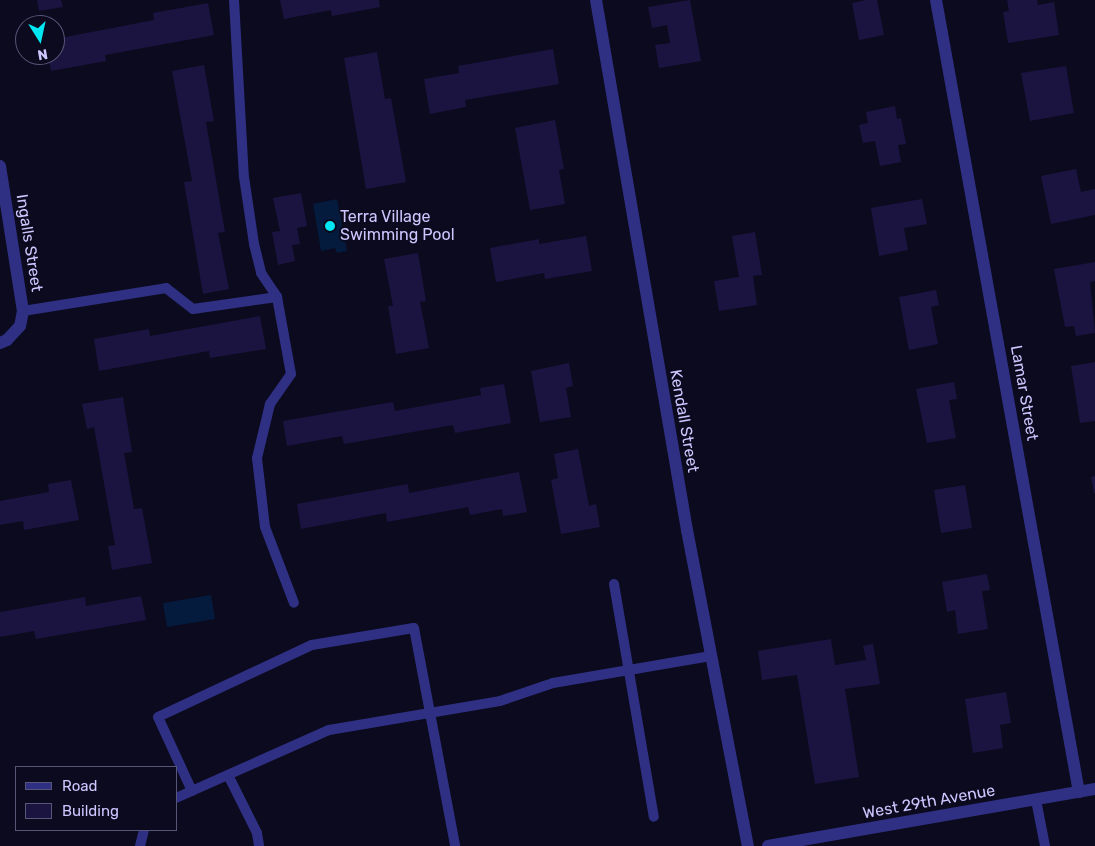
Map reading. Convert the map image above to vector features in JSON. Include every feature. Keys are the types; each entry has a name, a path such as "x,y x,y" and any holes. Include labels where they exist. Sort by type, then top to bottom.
{"street":[{"name":"Kendall Street","path":"596,0 711,656 748,846"},
{"name":"Lamar Street","path":"936,0 1079,792"},
{"name":"Ingalls Street","path":"0,166 23,311 20,326 8,340 0,342"},
{"name":"West 29th Avenue","path":"768,846 1095,789"}],"lane":[{"path":"234,0 245,187 261,273 277,297 291,374 270,404 257,458 265,528 294,603"},
{"path":"23,311 166,288 193,308 277,297"},
{"path":"614,584 654,817"},
{"path":"192,792 158,717 312,645 414,628 455,846"},
{"path":"178,797 329,730 500,701 553,683 711,656"},
{"path":"228,775 257,833 260,846"},
{"path":"1036,800 1045,846"},
{"path":"140,846 144,831"}],"water":[{"name":"Terra Village Swimming Pool","path":"337,199 347,251 337,253 335,248 321,251 313,204"},
{"path":"211,595 215,619 167,627 163,603"}],"building":[{"path":"37,0 61,0 63,7 39,11"},
{"path":"280,0 379,0 380,7 332,16 331,10 284,19"},
{"path":"690,0 701,61 659,68 655,45 670,43 667,25 652,28 648,7"},
{"path":"877,0 884,35 859,40 852,3"},
{"path":"1007,0 1037,0 1038,5 1054,2 1059,35 1008,43 1003,12 1009,11"},
{"path":"208,3 214,35 105,55 106,61 51,71 50,65 65,65 65,37 154,20 153,13"},
{"path":"553,49 559,84 465,100 466,107 430,114 424,79 459,73 458,66"},
{"path":"377,52 385,99 391,98 406,182 366,189 344,58"},
{"path":"204,65 214,121 206,122 225,232 218,233 229,289 203,294 184,182 192,181 172,71"},
{"path":"1066,66 1074,113 1030,121 1021,73"},
{"path":"895,106 897,119 901,118 906,144 898,145 901,162 880,166 875,141 863,143 859,125 868,123 866,112"},
{"path":"555,120 564,169 559,170 565,204 530,210 515,128"},
{"path":"1076,169 1081,192 1095,189 1095,215 1051,224 1041,176"},
{"path":"301,193 307,226 297,228 300,244 292,245 295,261 278,265 272,232 280,231 273,198"},
{"path":"922,199 927,224 904,228 908,250 879,256 871,208"},
{"path":"755,232 762,275 753,276 757,305 719,311 714,281 739,277 732,236"},
{"path":"586,236 592,271 545,279 544,273 496,282 490,248 539,239 539,244"},
{"path":"418,253 426,301 420,302 429,348 396,354 388,306 393,306 384,259"},
{"path":"1095,262 1095,281 1090,282 1095,333 1076,336 1074,326 1065,327 1054,269"},
{"path":"936,290 939,305 931,307 938,344 909,350 899,297"},
{"path":"260,316 266,349 210,358 209,351 99,371 94,339 149,329 150,336"},
{"path":"1095,362 1095,421 1080,423 1071,366"},
{"path":"569,363 573,386 566,388 571,417 540,422 531,371"},
{"path":"954,382 957,399 949,400 956,438 927,443 916,389"},
{"path":"504,384 511,423 455,433 453,425 344,444 342,436 287,446 283,421 393,402 395,411 481,395 480,388"},
{"path":"123,397 132,452 124,453 134,509 142,508 152,563 112,570 108,546 115,545 94,427 87,429 82,404"},
{"path":"578,449 589,506 596,504 600,527 561,534 551,480 558,478 554,454"},
{"path":"519,472 527,512 503,516 502,509 470,515 468,507 387,522 386,513 301,529 297,504 408,484 409,493"},
{"path":"1095,476 1095,493 1094,493 1091,477"},
{"path":"71,480 79,520 24,530 23,521 0,525 0,501 49,492 48,484"},
{"path":"965,485 972,528 941,533 934,490"},
{"path":"987,574 990,590 982,591 988,629 958,634 955,610 947,612 942,582"},
{"path":"141,596 146,620 36,639 34,631 0,637 0,612 85,597 86,606"},
{"path":"831,639 835,665 866,660 863,646 873,644 880,684 845,689 859,777 815,784 797,675 762,680 758,651"},
{"path":"1006,692 1011,723 1000,725 1003,748 973,753 965,699"}],"place":[{"name":"Terra Village Swimming Pool","path":"330,226"}]}
